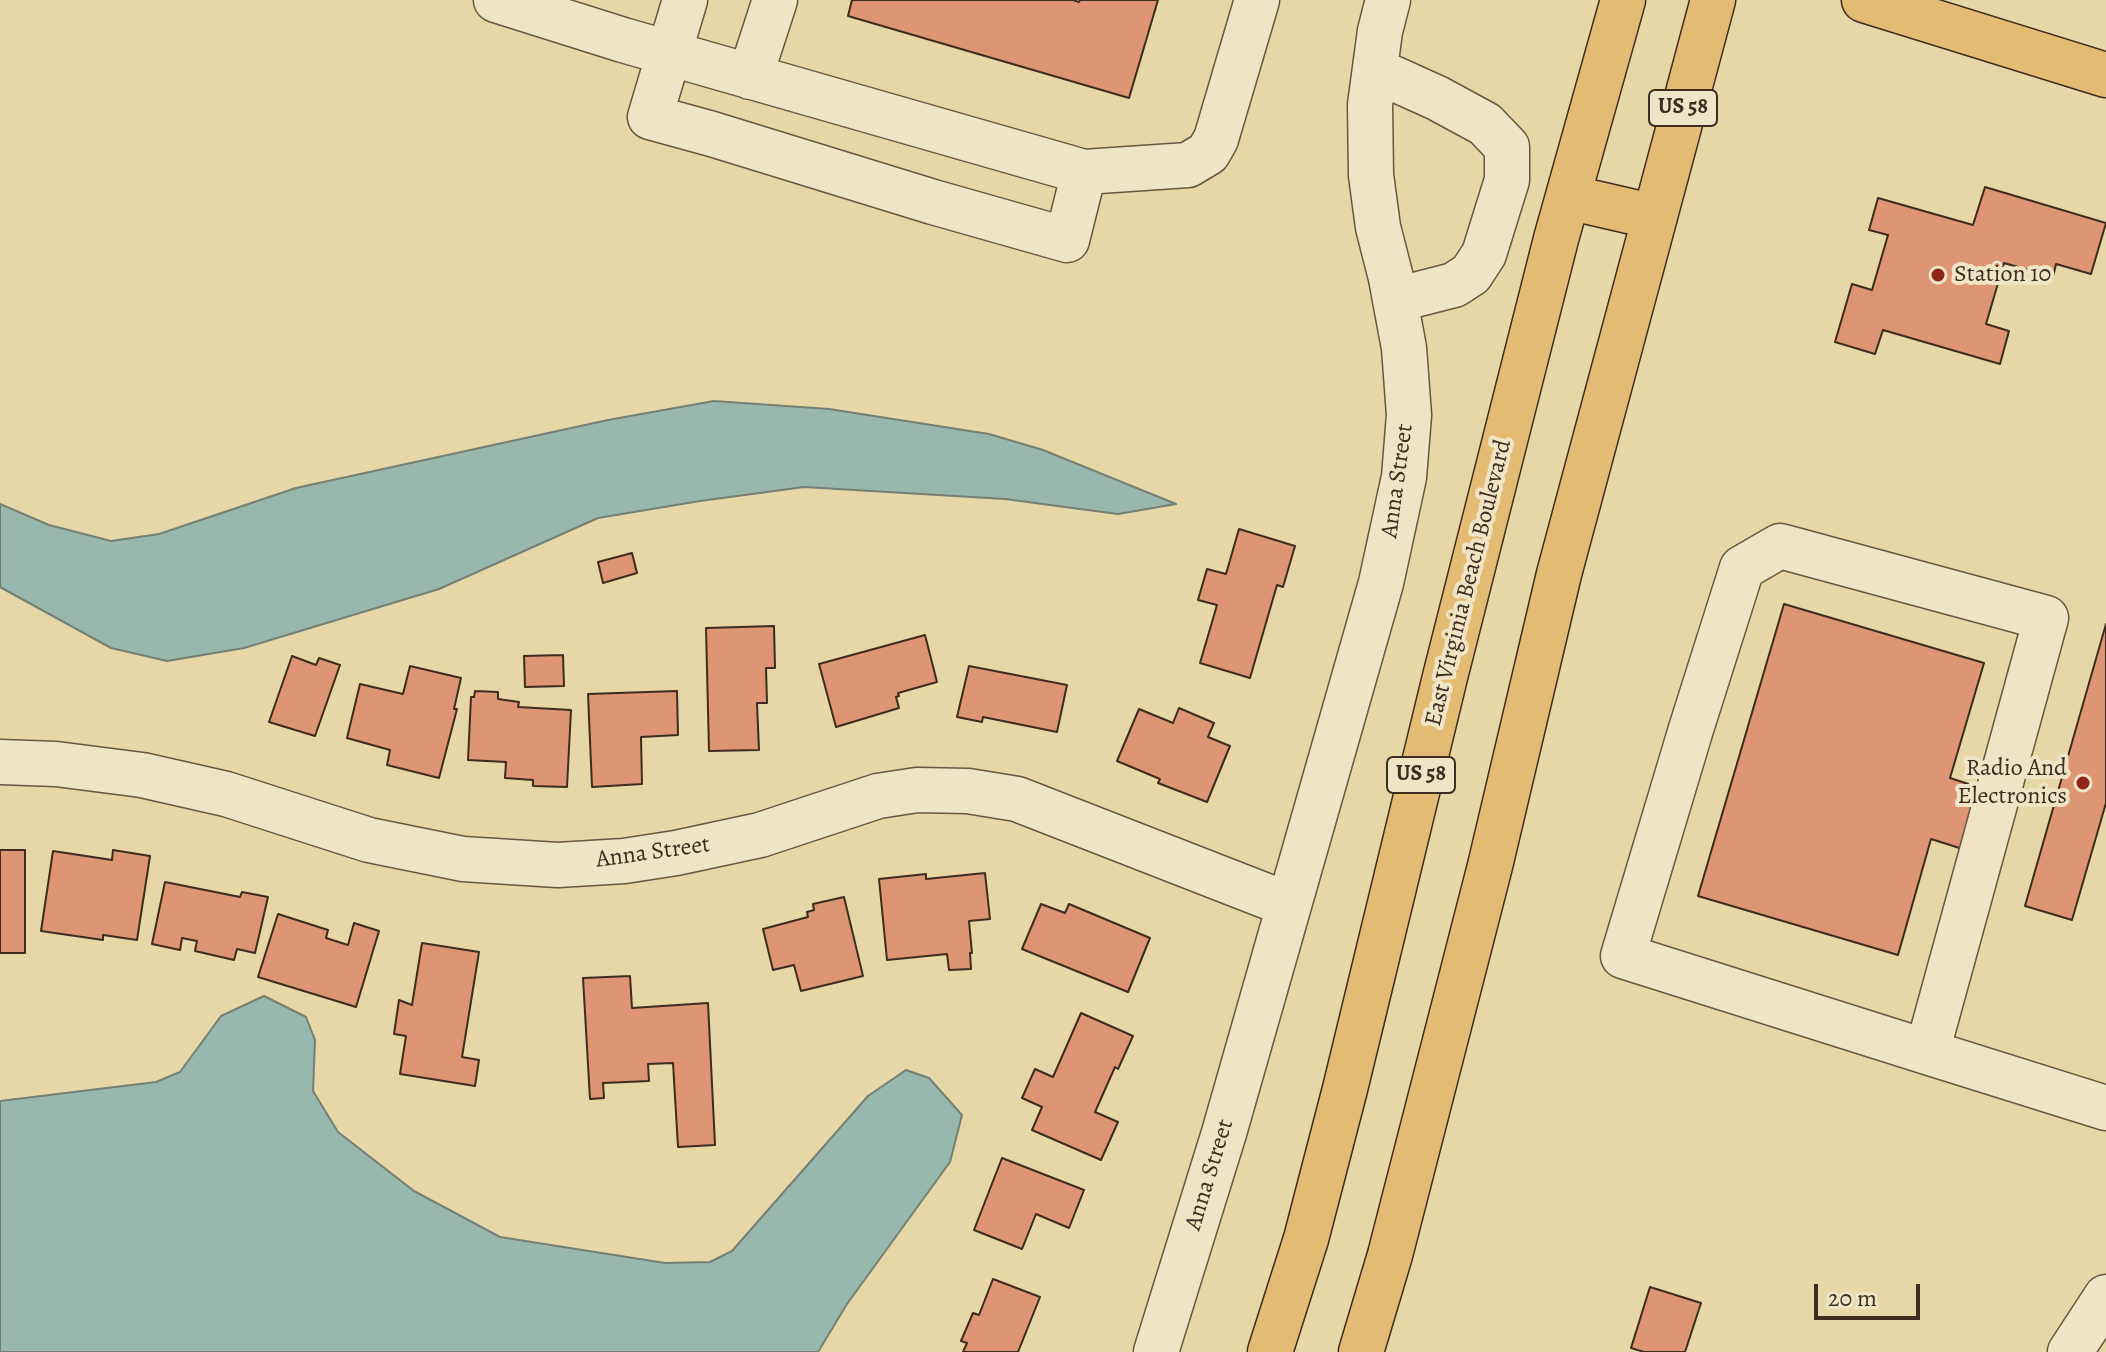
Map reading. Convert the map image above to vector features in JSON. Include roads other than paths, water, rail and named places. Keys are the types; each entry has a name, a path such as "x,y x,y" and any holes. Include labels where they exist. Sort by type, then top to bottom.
{"main road":[{"name":"East Virginia Beach Boulevard","path":"1270,1352 1306,1239 1441,693 1568,197 1623,0"},
{"name":"US 58","path":"1361,1352 1390,1255 1490,866 1559,574 1713,0"},
{"path":"1864,0 2106,75"},
{"path":"1568,197 1655,217"}],"street":[{"path":"496,0 750,77 1084,172 1188,165 1208,153 1216,139 1257,0"},
{"path":"685,0 650,117 1067,240 1084,172"},
{"path":"750,77 775,0"},
{"name":"Anna Street","path":"1156,1352 1224,1133 1381,583 1404,477 1409,415 1404,348 1378,227 1371,175 1370,105 1380,31 1388,0"},
{"path":"1375,70 1485,124 1507,147 1507,180 1484,254 1471,274 1454,285 1395,300"},
{"path":"1927,1052 2046,618 1780,546 1742,568 1623,956 1927,1052 2106,1108"},
{"name":"Anna Street","path":"0,762 56,764 142,775 226,794 369,840 463,859 558,865 624,861 760,835 878,796 917,790 968,791 1017,799 1289,905"},
{"path":"2070,1352 2106,1297"}],"water":[{"path":"714,401 829,409 989,434 1043,450 1176,504 1118,514 1005,499 804,487 700,501 598,518 439,589 244,648 167,661 111,648 0,587 0,504 49,525 111,541 159,534 296,488 608,420"},
{"path":"264,996 306,1017 315,1040 313,1091 338,1132 414,1191 500,1237 665,1263 710,1262 732,1251 868,1096 906,1070 929,1078 962,1115 950,1162 847,1304 818,1352 0,1352 0,1101 156,1082 180,1072 221,1016"}],"place":[{"name":"Station 10","path":"1938,275"},
{"name":"Radio And Electronics","path":"2083,783"}]}
